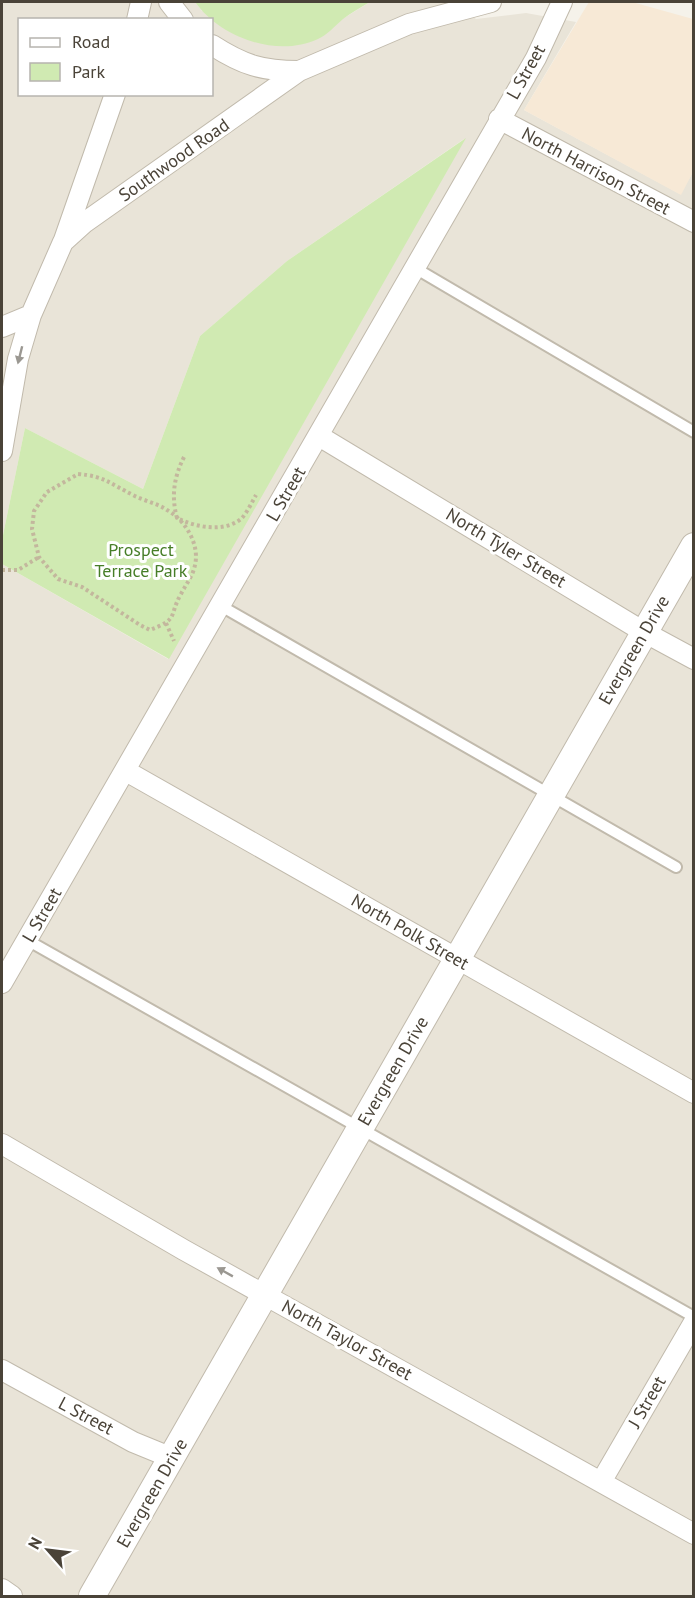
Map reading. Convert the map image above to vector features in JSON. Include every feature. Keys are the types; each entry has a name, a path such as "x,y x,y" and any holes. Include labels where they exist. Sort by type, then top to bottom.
{"street":[{"path":"137,18 141,2"},
{"path":"169,2 181,18"},
{"name":"Southwood Road","path":"2,451 18,359 31,315 63,242 84,223 299,71 409,24 491,2"},
{"name":"L Street","path":"2,983 536,58 562,2"},
{"path":"213,46 231,58 256,68 299,71"},
{"path":"63,242 114,96"},
{"name":"North Harrison Street","path":"500,119 693,222"},
{"path":"2,327 31,315"},
{"name":"North Tyler Street","path":"319,436 644,632 693,659"},
{"name":"Evergreen Drive","path":"92,1596 693,546"},
{"name":"North Polk Street","path":"126,771 693,1093"},
{"name":"North Taylor Street","path":"2,1144 184,1250 693,1534"},
{"name":"J Street","path":"601,1482 693,1322"},
{"name":"L Street","path":"2,1370 134,1442 172,1458"},
{"path":"2,1589 12,1596"}],"lane":[{"path":"415,268 693,432"},
{"path":"221,606 676,867"},
{"path":"27,939 693,1317"}],"path":[{"path":"177,518 174,490 177,471 184,457"},
{"path":"78,474 107,479 134,495 170,511 177,518 192,538 196,563 179,596 172,619 150,630 82,587 58,579 39,557 32,529 34,511 47,492 78,474"},
{"path":"177,518 193,526 226,525 241,518 258,491 288,490"},
{"path":"2,570 18,570 39,557"}],"shaded area":[{"path":"2,2 195,2 202,11 344,18 370,2 455,2 476,19 526,13 576,22 524,110 680,194 693,172 693,1596 2,1596 2,564 168,659 464,139 287,261 200,336 143,489 25,428 2,540"},
{"path":"589,2 632,2 693,19 693,172 681,195 524,110"}],"green space":[{"path":"195,2 370,2 318,39 285,46 268,45 235,35 206,15"},
{"name":"Prospect Terrace Park","path":"466,138 169,659 2,564 2,540 25,428 143,489 200,336 287,261"}]}
